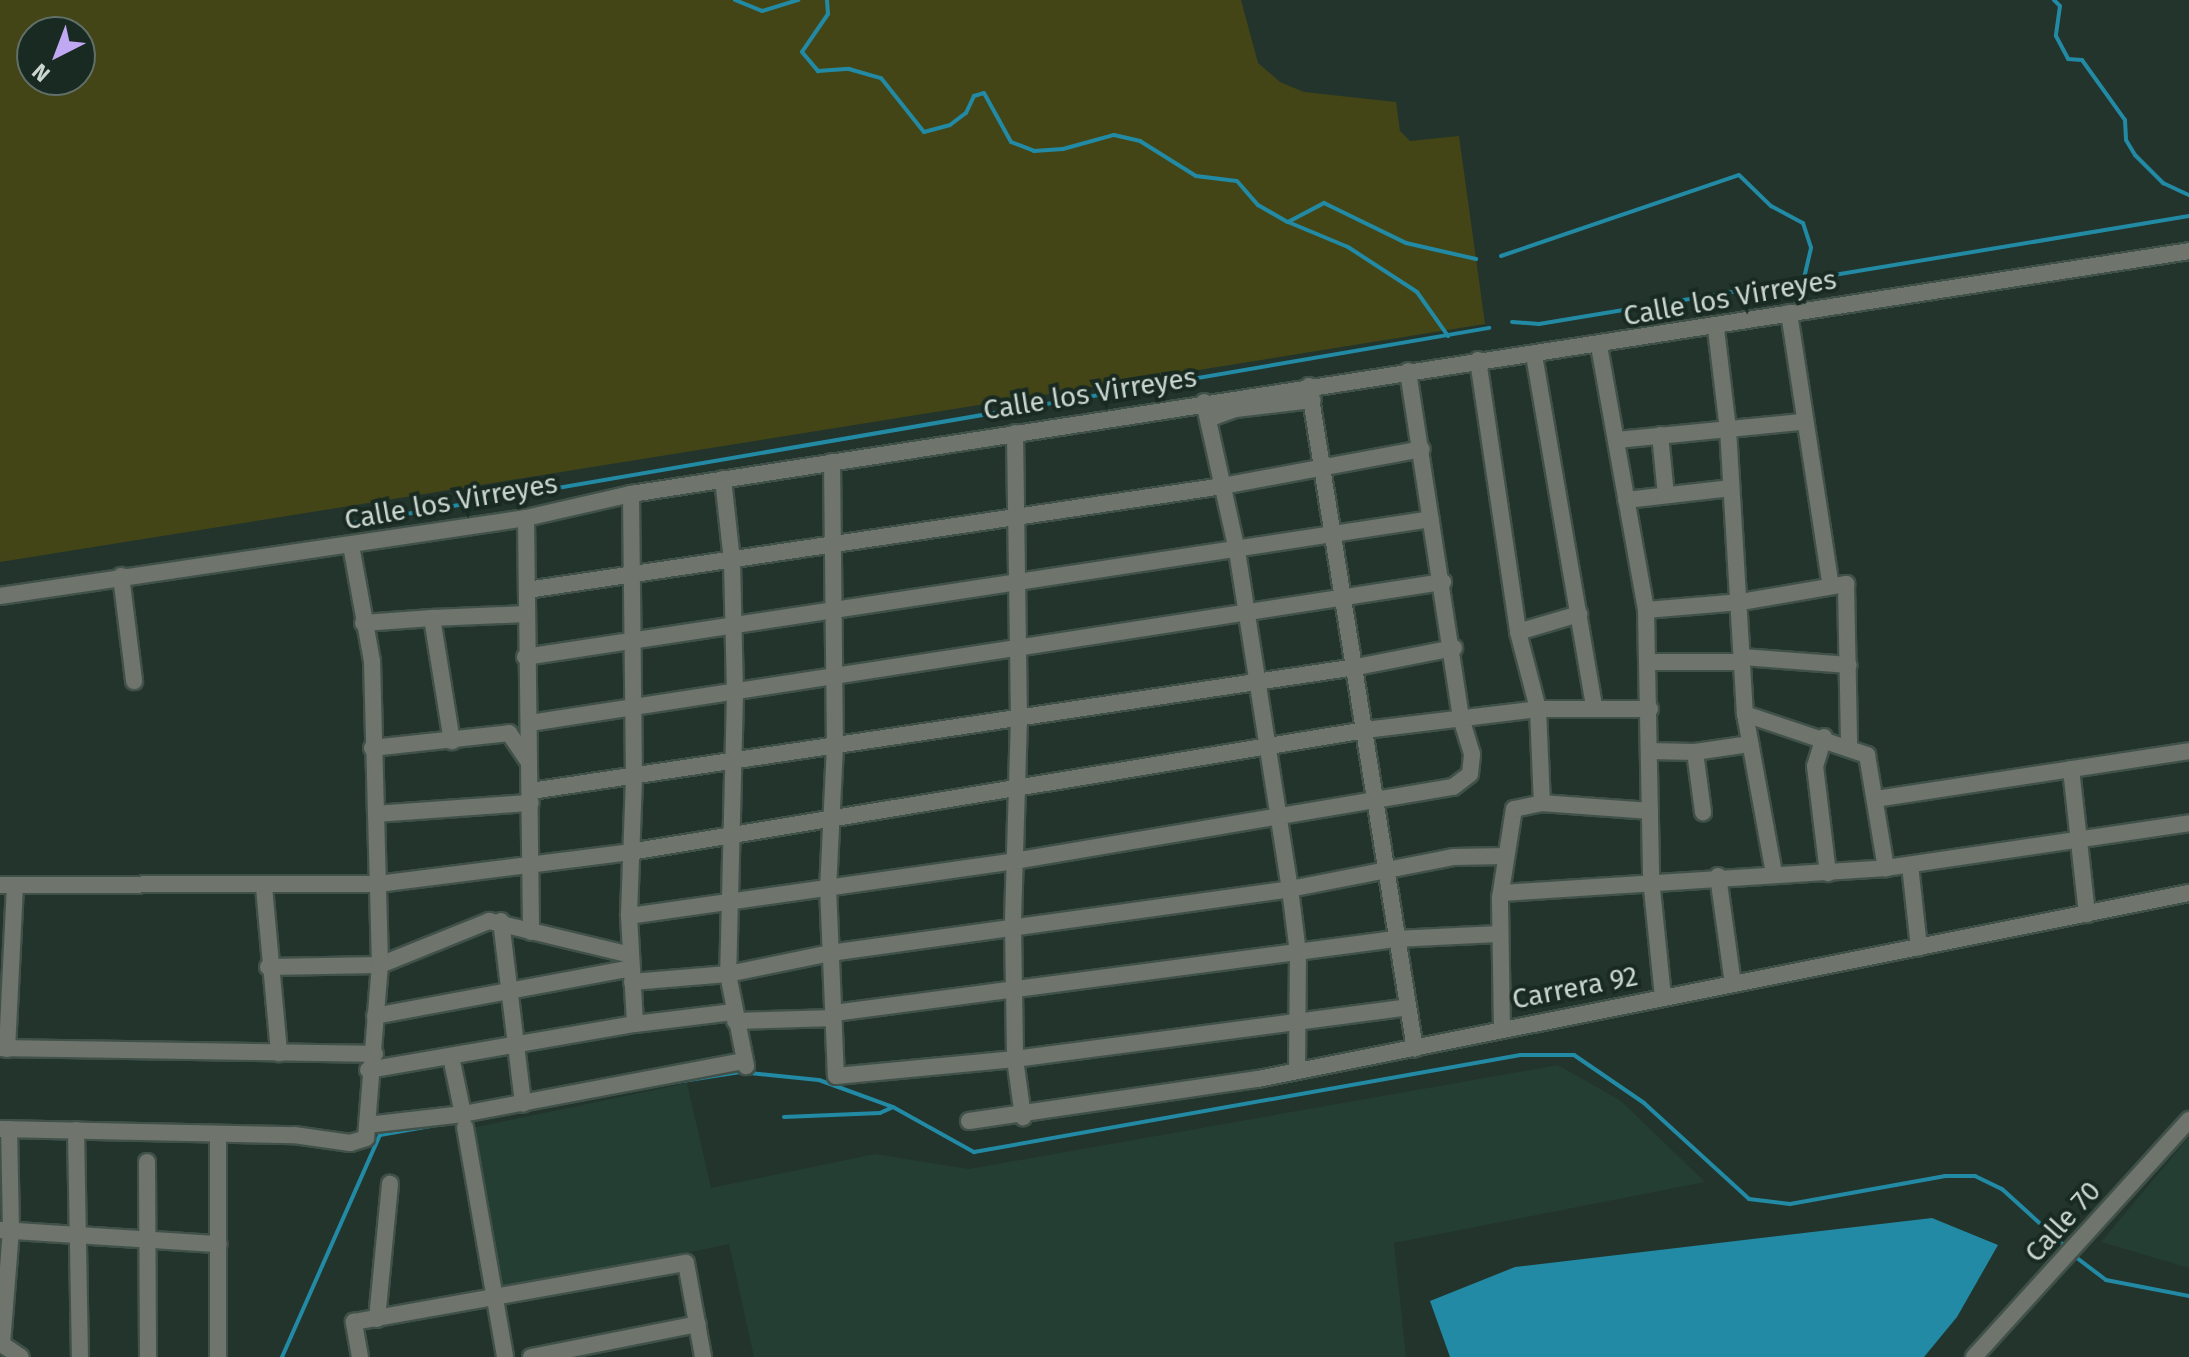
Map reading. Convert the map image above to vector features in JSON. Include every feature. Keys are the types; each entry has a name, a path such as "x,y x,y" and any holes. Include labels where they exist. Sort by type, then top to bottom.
{"street":[{"name":"Calle los Virreyes","path":"0,596 121,576 351,546 526,518 631,494 723,479 1015,433 1206,410 1311,393 1408,371 1716,329 1789,313 2189,251"},
{"path":"1789,313 1802,422 1831,586"},
{"path":"1716,329 1728,429 1741,602 1745,714 1774,873"},
{"path":"1599,346 1646,610 1650,662 1651,879 1663,997"},
{"path":"1534,355 1594,707"},
{"path":"1478,360 1518,632 1538,709 1542,803"},
{"path":"629,916 1014,861 1277,818 1374,797 1453,787 1470,774 1471,745 1461,718 1454,648 1408,371"},
{"path":"1311,393 1321,469 1356,667 1395,939 1415,1049"},
{"path":"1206,410 1237,551 1290,889 1298,953 1300,1019 1297,1069"},
{"path":"1617,440 1802,422"},
{"path":"1015,433 1019,718 1013,926 1015,1059 1023,1117"},
{"path":"1660,435 1666,495"},
{"path":"527,590 1223,486 1422,449"},
{"path":"832,462 835,746 828,887 836,1076 1015,1059 1408,1007"},
{"path":"367,1125 464,1120 523,1104 745,1064 728,974 736,763 732,561 723,479"},
{"path":"1626,500 1731,488"},
{"path":"631,494 634,778 629,916 635,1024"},
{"path":"526,518 525,657 530,726 531,932"},
{"path":"525,657 834,614 1431,519"},
{"path":"21,1357 1,1343 6,1230 5,1129 218,1136 294,1135 360,1143 366,1138 368,1070 375,1054 380,965 378,884 372,661 351,546"},
{"path":"121,576 134,681"},
{"path":"372,748 509,733 530,726 633,709 1247,616 1443,582"},
{"path":"1646,610 1741,602 1846,584 1849,746"},
{"path":"363,623 526,614"},
{"path":"1518,632 1579,614"},
{"path":"432,618 452,741"},
{"path":"376,814 531,797 835,746 1356,667 1454,648"},
{"path":"1650,662 1742,660 1849,665"},
{"path":"375,1054 4,1048 8,885 264,887 378,884 532,860 630,852 731,832 1016,790 1365,730 1538,709 1650,709"},
{"path":"1745,714 1824,737 1867,755 1886,868"},
{"path":"509,733 529,763"},
{"path":"1824,737 1815,766 1828,873"},
{"path":"1649,751 1695,752 1750,744"},
{"path":"1876,799 2189,751"},
{"path":"1695,752 1703,812"},
{"path":"2071,769 2087,914"},
{"path":"1502,1029 1498,934 1514,809 1542,803 1650,811"},
{"path":"1502,893 1651,879 1886,868 2079,843 2189,823"},
{"path":"375,1016 510,988 632,968 728,974 830,953 1290,889 1384,867 1506,856"},
{"path":"1910,865 1919,948"},
{"path":"1718,876 1733,984"},
{"path":"264,887 268,967 279,1053"},
{"name":"Carrera 92","path":"969,1121 1023,1117 1415,1049 1502,1029 2189,893"},
{"path":"268,967 380,965 477,923 501,921 632,968"},
{"path":"501,921 523,1104"},
{"path":"368,1070 635,1024 734,1017 834,1016 1014,988 1395,939 1498,934"},
{"path":"451,1057 505,1357"},
{"name":"Calle 70","path":"1974,1357 2189,1120"},
{"path":"76,1130 80,1357"},
{"path":"218,1136 218,1357"},
{"path":"147,1162 150,1239 148,1357"},
{"path":"377,1319 390,1184"},
{"path":"6,1230 219,1244"},
{"path":"360,1357 354,1322 686,1263 703,1357"},
{"path":"531,1357 698,1324"}],"shaded area":[{"path":"0,0 1241,0 1258,63 1280,82 1304,92 1396,102 1400,131 1410,141 1459,136 1485,324 0,562"},
{"path":"1558,1065 1621,1101 1705,1182 1394,1243 1406,1357 754,1357 729,1244 502,1292 467,1129 687,1083 711,1188 875,1154 969,1169"},
{"path":"2189,1137 2189,1268 2101,1242"}],"water":[{"path":"1932,1218 1998,1245 1957,1317 1924,1357 1450,1357 1430,1301 1515,1267"}],"waterway":[{"path":"735,0 762,11 798,0"},
{"path":"827,0 828,14 802,52 818,71 849,69 881,78 924,132 950,125 966,113 974,96 984,93 1011,142 1034,151 1063,149 1114,135 1140,141 1196,176 1237,181 1258,205 1288,222 1324,203 1406,243 1476,259"},
{"path":"2054,0 2060,6 2056,36 2068,59 2082,60 2125,120 2126,140 2135,155 2163,183 2189,195"},
{"path":"1501,256 1739,175 1771,206 1803,223 1811,248 1804,278"},
{"path":"1512,322 1539,324 2189,216"},
{"path":"1288,222 1348,247 1417,292 1448,336"},
{"path":"348,524 1489,328"},
{"path":"663,1084 740,1072 819,1080 893,1107 974,1152 1520,1055 1574,1055 1644,1103 1749,1199 1790,1204 1945,1176 1975,1176 2002,1189 2067,1248"},
{"path":"784,1117 880,1113 893,1107"},
{"path":"282,1357 380,1135 442,1124"},
{"path":"2073,1255 2106,1280 2189,1296"}]}
